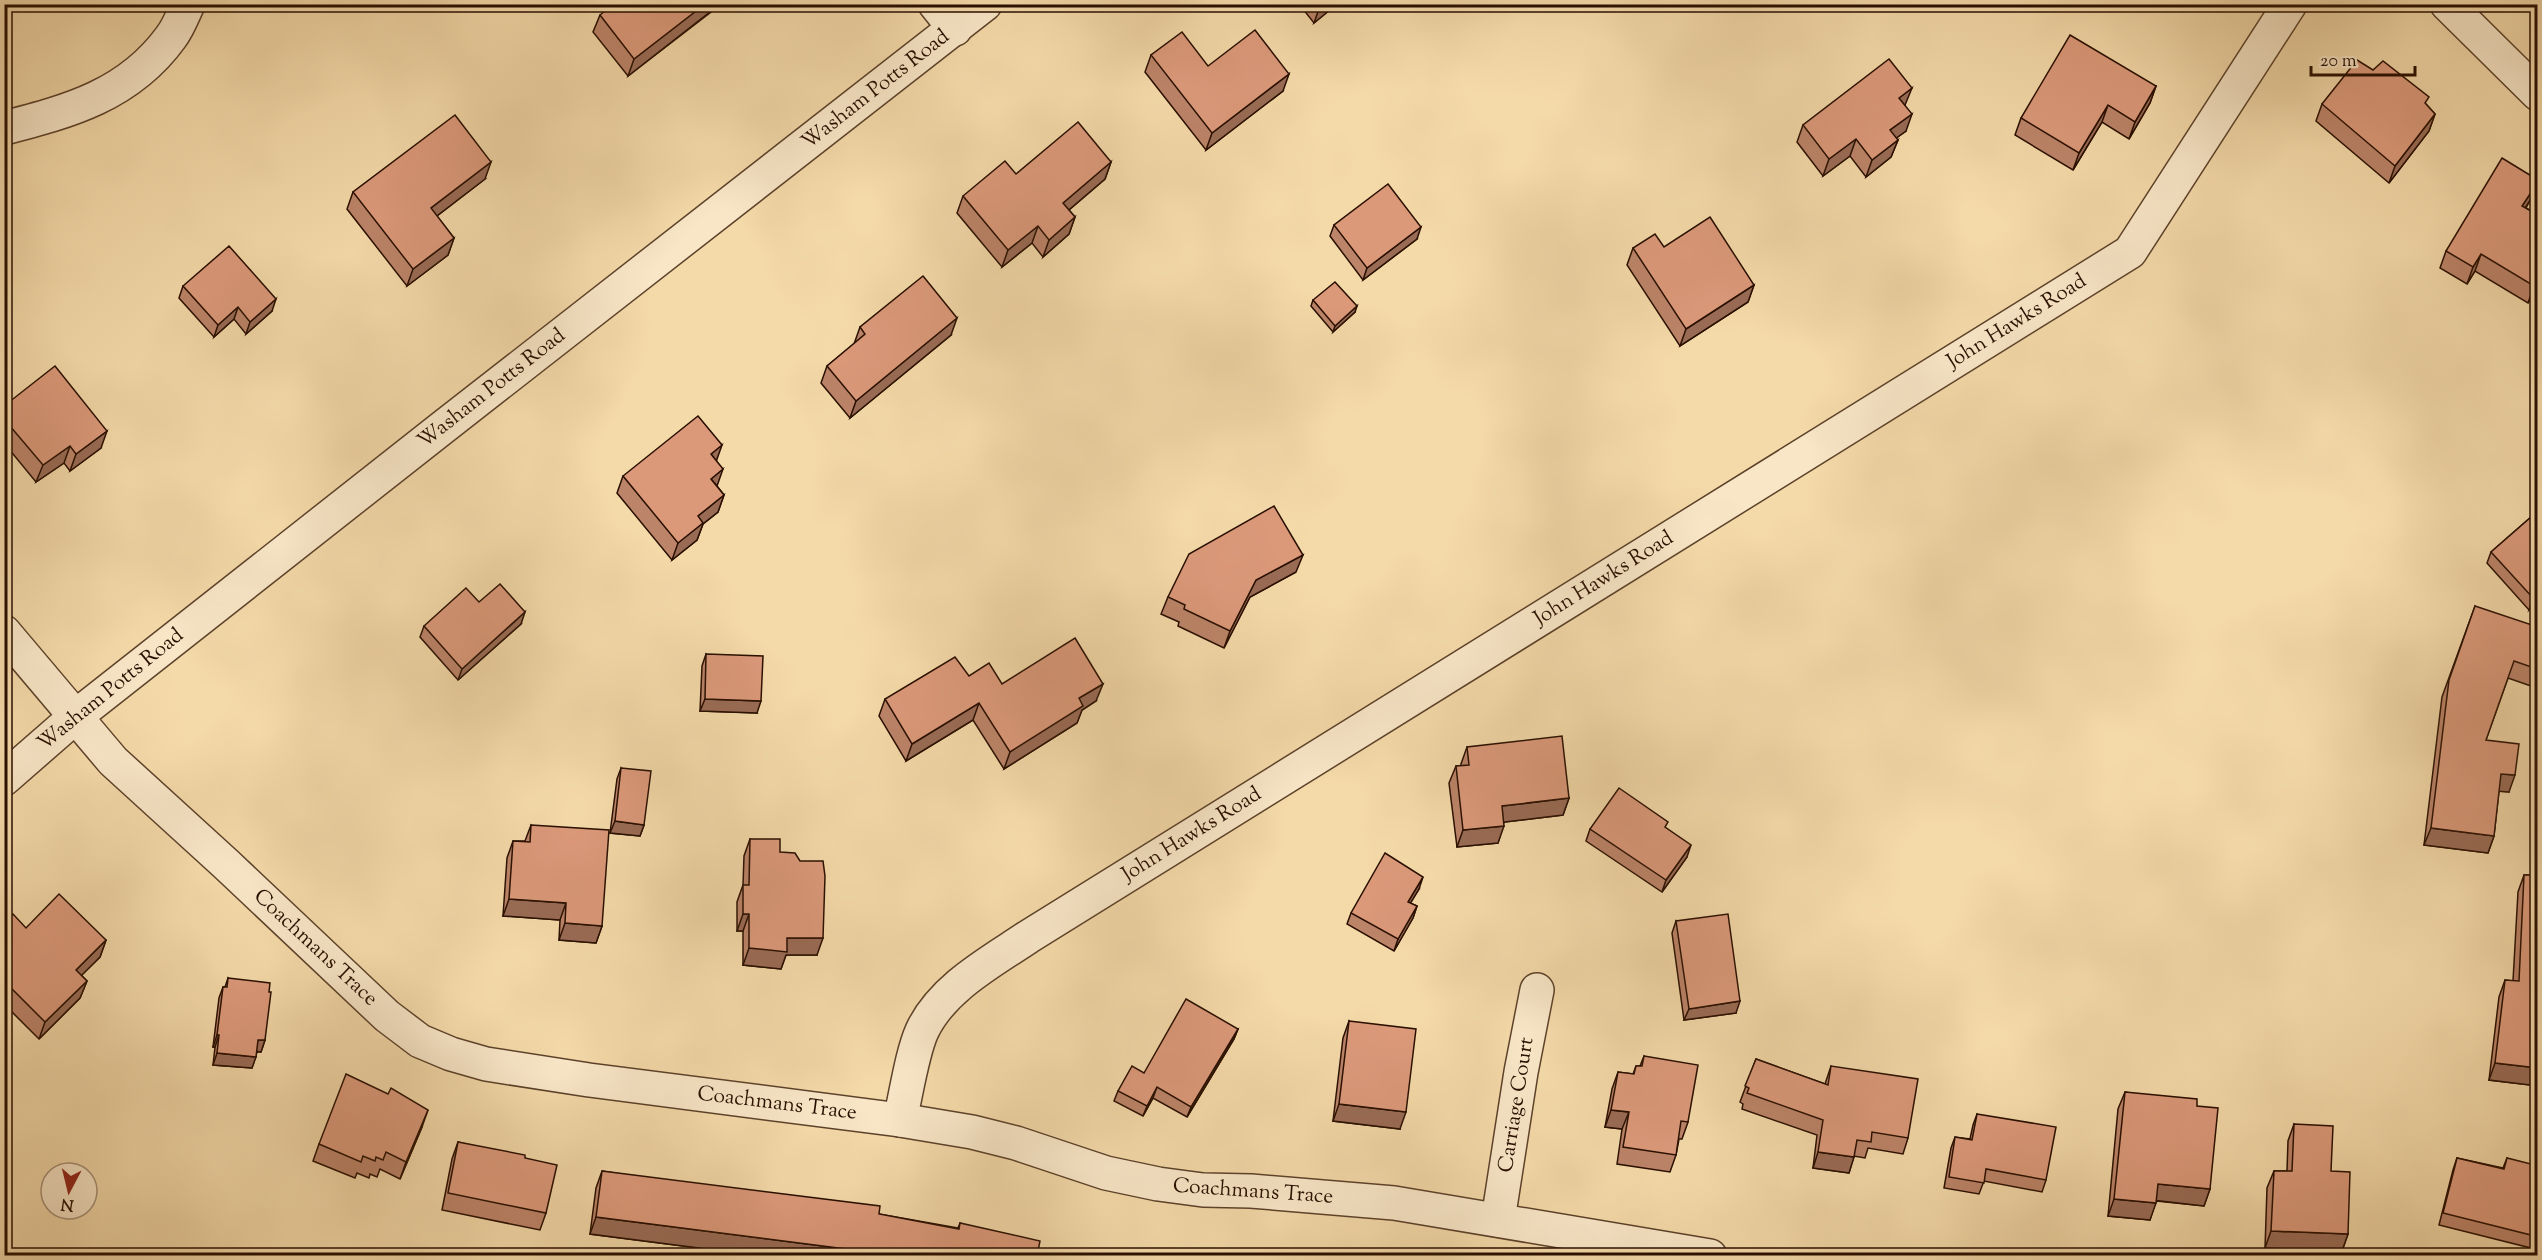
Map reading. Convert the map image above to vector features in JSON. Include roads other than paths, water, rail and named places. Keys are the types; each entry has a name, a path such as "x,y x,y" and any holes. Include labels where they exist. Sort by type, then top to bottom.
{"street":[{"path":"4,128 86,105 117,89 149,62 172,37 188,4"},
{"name":"Washam Potts Road","path":"4,779 75,717 442,428 945,17 985,4"},
{"name":"John Hawks Road","path":"900,1120 922,1032 945,999 972,975 1048,925 2130,252 2290,4"},
{"path":"2447,4 2538,94"},
{"name":"Coachmans Trace","path":"4,632 113,761 387,1016 420,1041 451,1054 486,1064 589,1080 900,1120 972,1132 1016,1143 1106,1173 1158,1184 1203,1190 1251,1191 1394,1203 1710,1256"},
{"name":"Carriage Court","path":"1498,1220 1521,1072 1537,990"}]}
